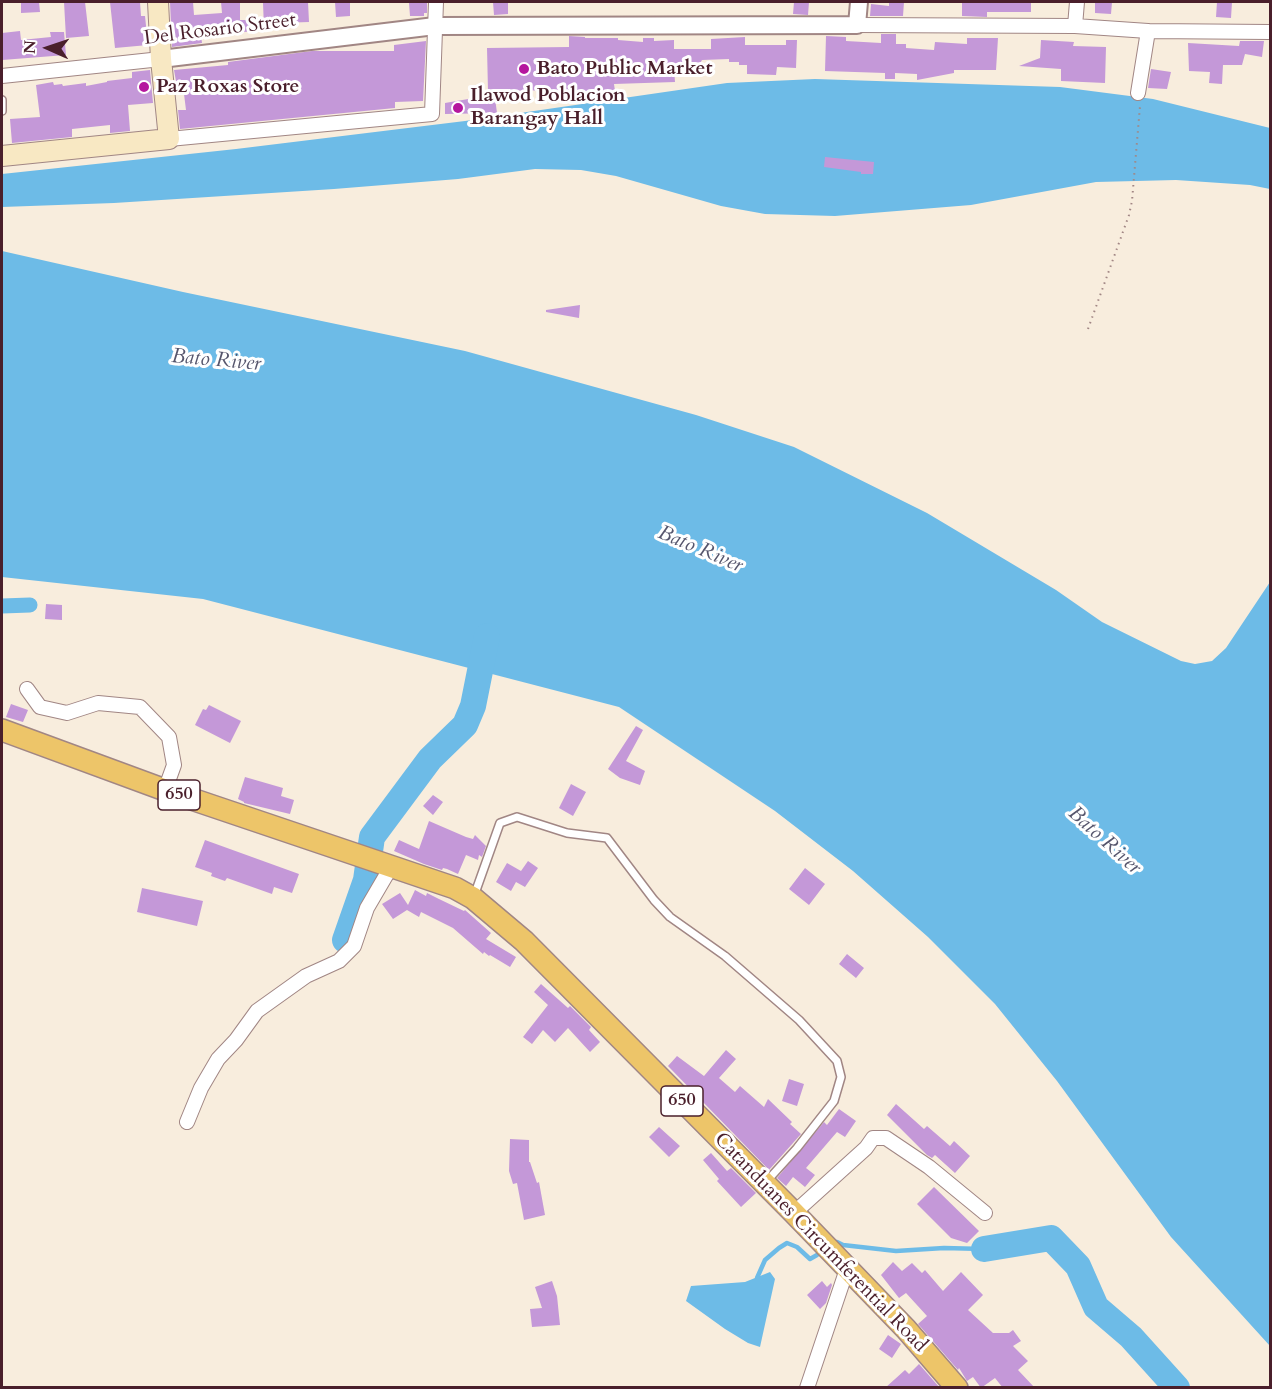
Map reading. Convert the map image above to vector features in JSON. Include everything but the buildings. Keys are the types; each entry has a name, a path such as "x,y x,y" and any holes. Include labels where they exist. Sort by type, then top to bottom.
{"main road":[{"path":"2,156 169,139 158,2"},
{"name":"Catanduanes Circumferential Road","path":"2,730 165,790 455,888 473,898 524,942 765,1184 906,1329 957,1388"}],"street":[{"path":"169,139 432,114 436,2"},
{"path":"857,25 859,2"},
{"path":"1075,26 1077,2"},
{"name":"Del Rosario Street","path":"2,76 435,26 1075,26 1148,31 1270,32"},
{"path":"1139,97 1148,31"},
{"path":"27,689 40,707 67,713 98,703 140,707 169,737 174,765 165,790"},
{"path":"187,1122 201,1088 218,1059 236,1040 257,1011 306,976 339,961 354,946 367,908 374,862"},
{"path":"794,1214 866,1148 873,1138 886,1138 912,1155 985,1213"},
{"path":"807,1388 847,1269"}],"lane":[{"path":"2,100 2,111"},
{"path":"473,898 500,824 517,817 567,833 607,838 654,900 670,917 725,956 799,1020 837,1061 841,1077 834,1101 765,1184"}],"path":[{"path":"1088,328 1129,215 1132,201 1139,97"}],"water":[{"path":"815,79 1060,87 1153,99 1270,128 1270,189 1250,185 1176,180 1096,182 971,205 835,216 765,214 721,206 616,176 581,170 535,169 458,179 334,189 114,203 2,207 2,174 465,121 727,83"},
{"name":"Bato River","path":"2,251 183,292 465,351 696,415 794,447 927,513 1056,590 1102,622 1181,661 1195,664 1212,661 1226,648 1270,582 1270,1346 1171,1237 1057,1081 995,1004 928,937 853,871 775,811 619,707 203,599 2,577"},
{"path":"770,1272 775,1279 760,1347 748,1343 725,1329 686,1301 691,1286 745,1282"}],"waterway":[{"path":"2,606 30,605"},
{"path":"345,940 366,880 372,837 430,759 465,725 473,706 487,636"},
{"path":"984,1249 1051,1238 1078,1266 1096,1307 1131,1337 1177,1388"},
{"path":"757,1278 765,1260 787,1243 797,1247 810,1259 817,1255"},
{"path":"832,1243 896,1251 944,1248 984,1249"}],"place":[{"name":"Bato Public Market","path":"524,69"},
{"name":"Paz Roxas Store","path":"144,87"},
{"name":"Ilawod Poblacion Barangay Hall","path":"458,108"}]}
